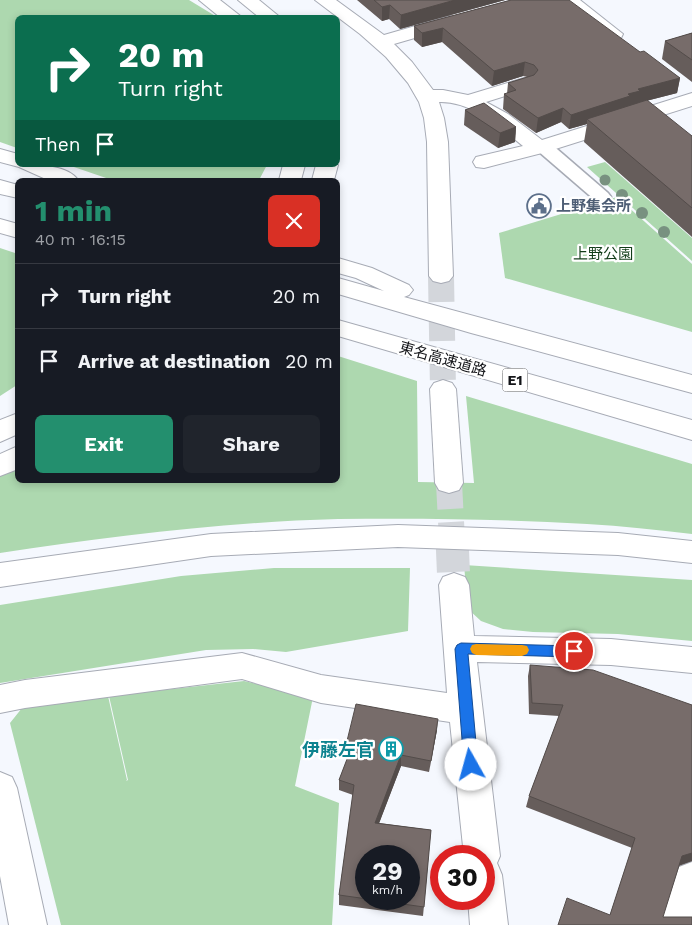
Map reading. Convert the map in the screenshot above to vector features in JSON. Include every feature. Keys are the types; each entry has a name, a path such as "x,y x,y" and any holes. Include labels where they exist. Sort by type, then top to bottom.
{"main road":[{"path":"208,0 230,15"},
{"path":"247,0 268,15"},
{"path":"324,0 382,41 393,52 426,96 436,130 440,182 441,276"},
{"path":"569,0 630,46"},
{"path":"382,41 466,18"},
{"path":"676,82 692,93"},
{"path":"471,100 524,84"},
{"path":"426,96 442,94 471,100 487,108 542,147"},
{"path":"484,162 542,147 692,98"},
{"path":"0,154 15,160"},
{"path":"33,167 62,178"},
{"path":"0,187 15,191"},
{"path":"0,226 15,230"},
{"path":"340,266 364,273 480,327"},
{"path":"340,287 480,327 692,384"},
{"name":"東名高速道路","path":"340,329 692,430"},
{"path":"443,389 449,483"},
{"path":"0,432 15,424"},
{"path":"0,466 15,458"},
{"path":"0,575 211,545 398,536 618,544 692,552"},
{"path":"454,585 465,710 481,845"},
{"path":"461,649 611,652 692,660"},
{"path":"0,699 25,694 242,666 321,689 465,710"},
{"path":"0,788 28,925"},
{"path":"679,925 692,879"},
{"path":"488,910 490,925"}],"lane":[{"path":"542,147 602,197"}],"green space":[{"path":"0,0 189,0 214,15 15,15 15,147 0,142"},
{"path":"605,162 692,238 692,261 587,167"},
{"path":"74,167 266,167 260,178 106,178"},
{"name":"上野公園","path":"617,197 692,264 692,332 505,278 499,233"},
{"path":"0,248 15,253 15,386 0,396"},
{"path":"340,357 417,381 418,482 474,483 466,396 692,464 692,534 613,526 525,521 338,519 254,523 169,531 0,553 0,468 15,460 15,483 340,483"},
{"path":"464,565 692,580 692,641 618,634 533,632 503,629 481,621 468,609"},
{"path":"274,568 410,568 408,631 286,652 253,649 206,650 0,683 0,605 181,576"},
{"path":"244,681 313,697 295,786 339,803 332,925 61,925 10,723 22,708 108,696 126,781 128,780 109,696"}],"building":[{"path":"374,0 455,0 401,15 390,5 382,7"},
{"path":"511,0 569,0 640,52 644,51 680,78 638,89 640,91 628,94 630,96 571,115 563,108 538,118 504,94 516,90 508,83 534,75 538,70 534,65 525,62 494,71 443,28 422,33 414,26"},
{"path":"692,33 692,60 665,41"},
{"path":"647,100 692,136 692,208 587,119"},
{"path":"484,103 516,127 500,133 465,110"},
{"path":"530,665 593,670 692,705 692,853 682,856 663,917 692,917 692,925 558,925 567,898 610,915 635,838 529,796 563,705 532,703"},
{"path":"356,704 438,719 431,761 401,755 375,823 431,830 424,907 420,906 420,845 355,845 355,897 339,895 354,785 339,780 352,746 346,745"}],"tunnel":[{"path":"441,276 443,389"},
{"path":"449,483 452,540"},
{"path":"452,539 454,585"}],"slow traffic":[{"path":"476,649 522,650"}],"place":[{"name":"上野集会所","path":"539,206"},
{"name":"伊藤左官","path":"391,749"}],"route":[{"path":"471,765 461,649 574,651"}]}
